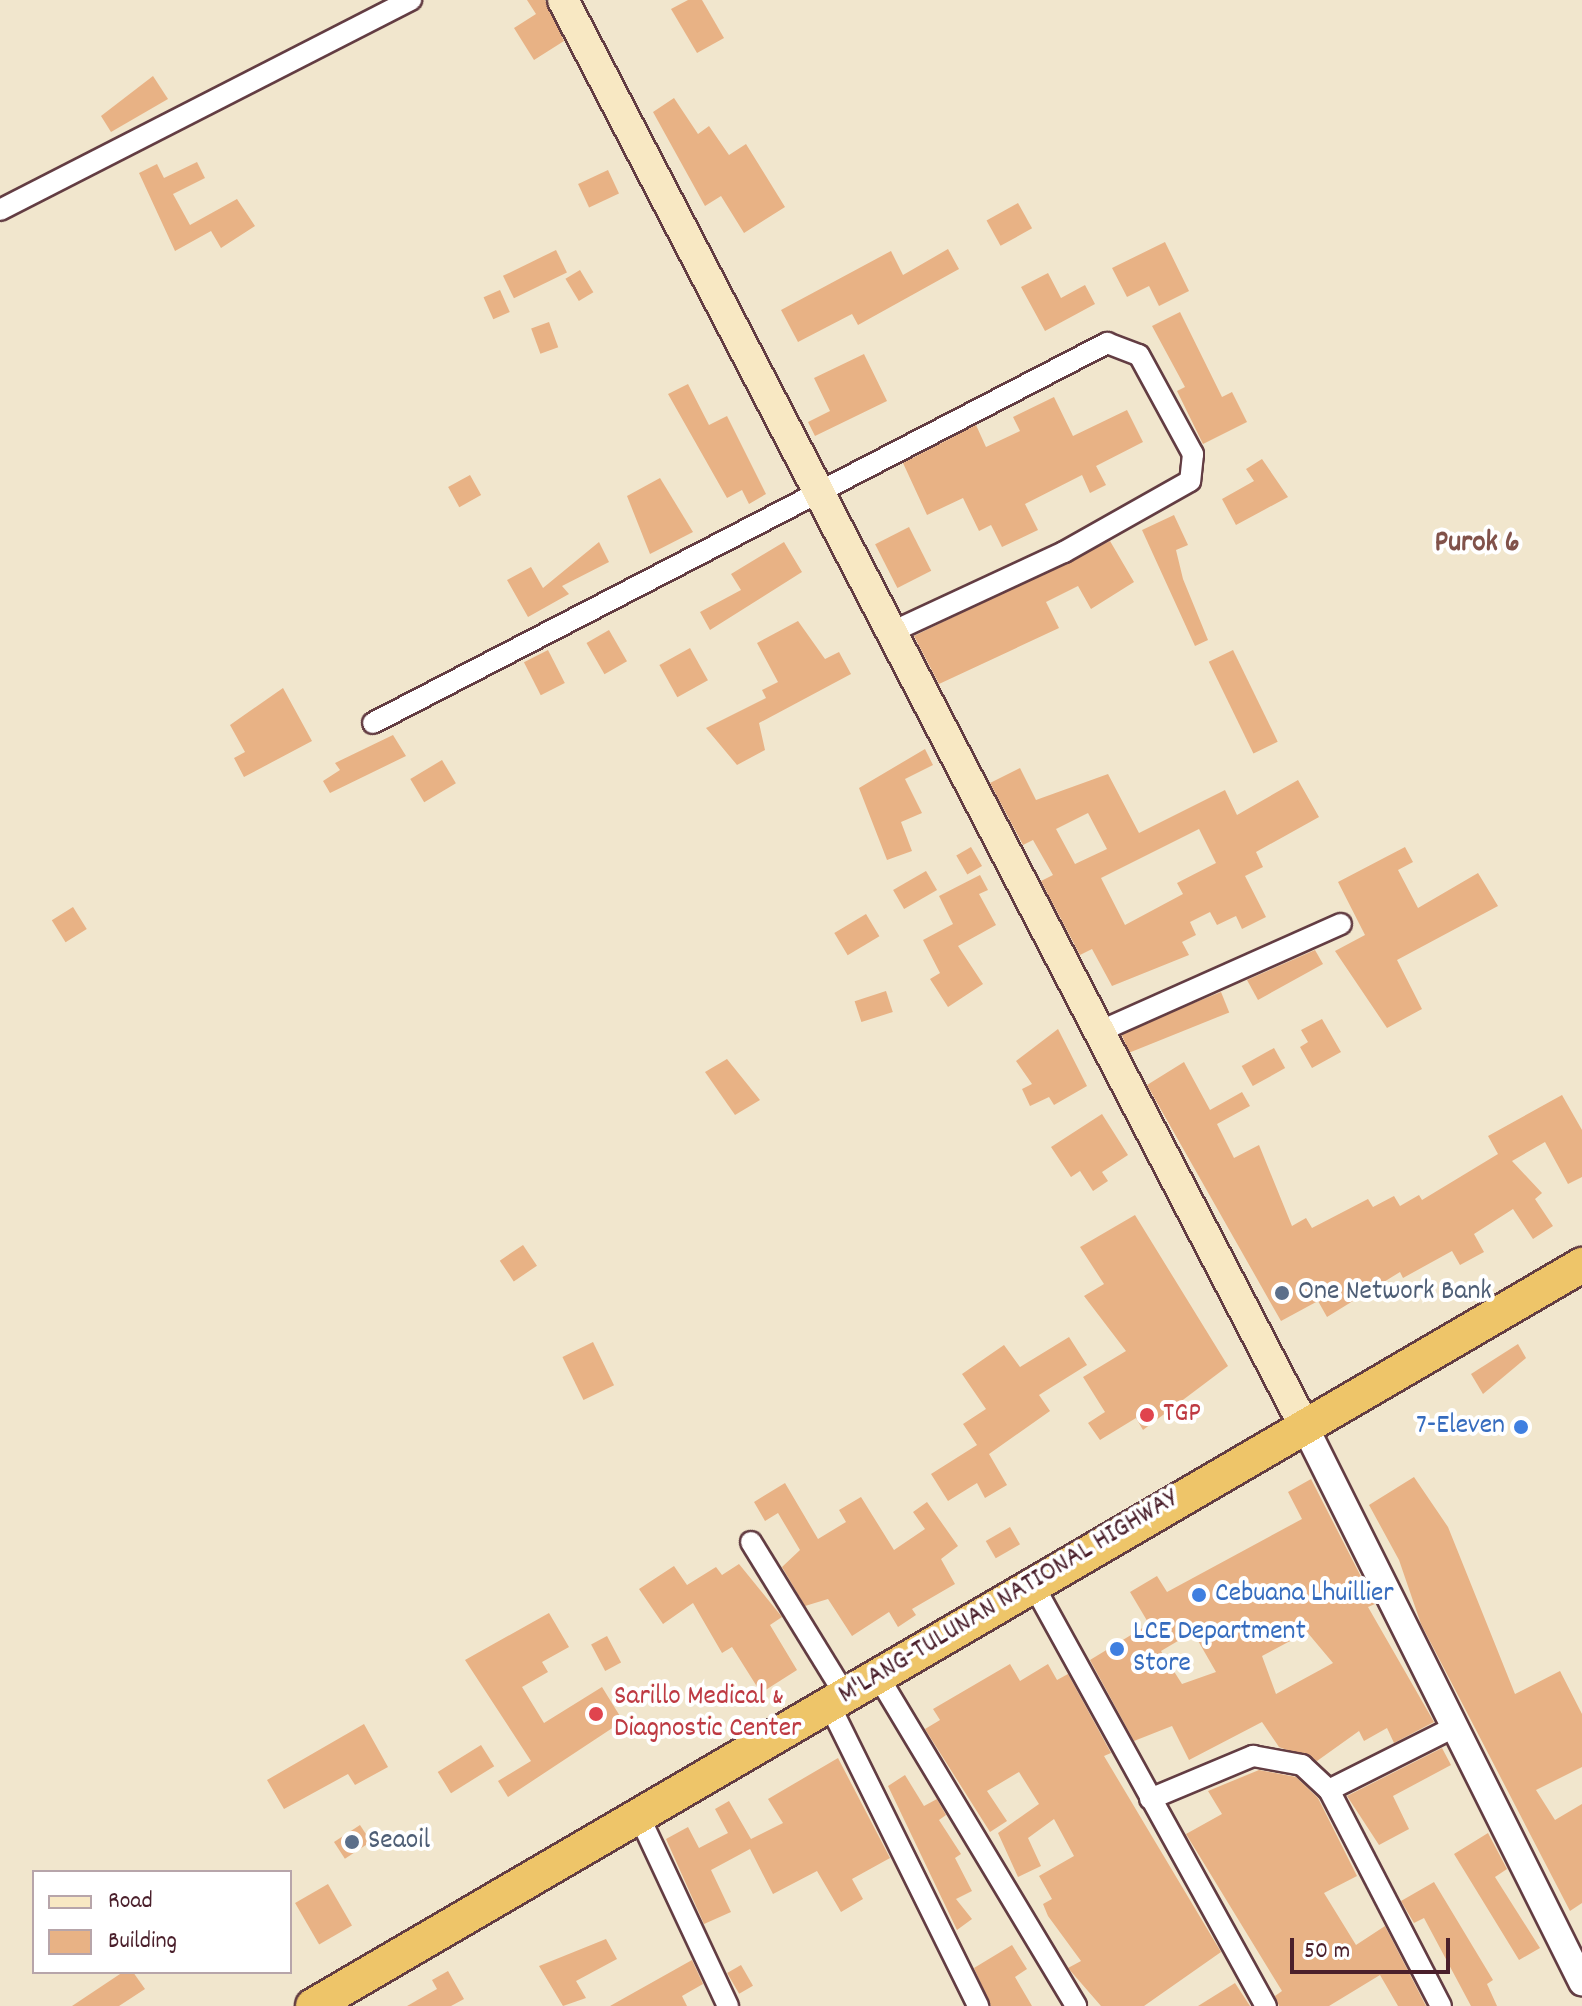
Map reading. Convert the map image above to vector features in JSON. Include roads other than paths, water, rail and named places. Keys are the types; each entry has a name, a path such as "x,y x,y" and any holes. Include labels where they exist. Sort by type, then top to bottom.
{"highway":[{"name":"M'LANG-TULUNAN NATIONAL HIGHWAY","path":"313,2006 1582,1265"}],"main road":[{"path":"563,0 892,632 1096,1033 1304,1425"}],"street":[{"path":"0,210 411,0"},
{"path":"373,723 1107,343 1139,355 1193,454 1190,481 1175,495 892,632"},
{"path":"1096,1033 1341,924"},
{"path":"1304,1425 1582,1982"},
{"path":"751,1542 837,1700 978,2006"},
{"path":"1034,1586 1266,2006"},
{"path":"878,1676 1076,2006"},
{"path":"1329,1790 1454,1727"},
{"path":"1150,1799 1227,1763 1269,1755 1302,1765 1329,1790 1441,2006"},
{"path":"639,1816 728,2006"}],"place":[{"name":"One Network Bank","path":"1282,1293"},
{"name":"TGP","path":"1147,1415"},
{"name":"7-Eleven","path":"1521,1427"},
{"name":"Cebuana Lhuillier","path":"1199,1595"},
{"name":"LCE Department Store","path":"1117,1649"},
{"name":"Sarillo Medical & Diagnostic Center","path":"596,1714"},
{"name":"Seaoil","path":"352,1842"}],"district":[{"name":"Purok 6","path":"1477,545"}]}
